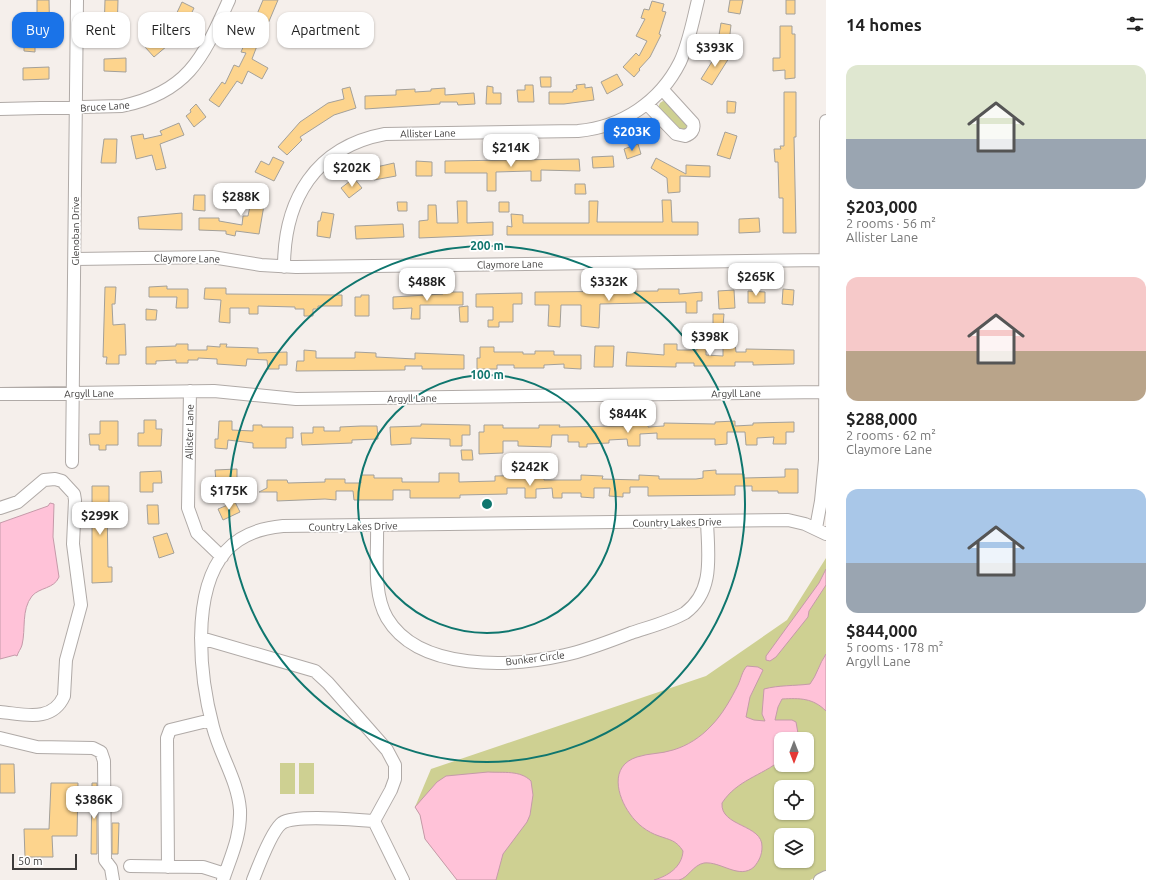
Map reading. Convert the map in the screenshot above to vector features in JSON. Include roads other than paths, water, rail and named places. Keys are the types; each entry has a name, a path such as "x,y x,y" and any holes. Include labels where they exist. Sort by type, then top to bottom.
{"street":[{"name":"Glenoban Drive","path":"72,462 74,393 77,0"},
{"name":"Bruce Lane","path":"0,109 122,106 158,95 176,84 194,67 205,52 229,0"},
{"name":"Allister Lane","path":"284,266 288,225 293,207 302,189 326,162 352,145 375,136 399,133 589,130 607,126 628,117 647,104 662,89 680,61 698,0"},
{"path":"647,104 676,134 685,136 691,132 694,127 693,124 662,89"},
{"path":"821,531 824,475 826,121"},
{"name":"Claymore Lane","path":"75,259 212,258 284,266 825,260"},
{"name":"Allister Lane","path":"190,391 188,508 197,533 222,556"},
{"name":"Argyll Lane","path":"0,394 190,391 224,392 282,399 825,392"},
{"path":"0,508 18,502 44,480 55,479 62,481 71,490 75,500 74,544 81,604 69,646 64,696 62,701 50,712 42,715 0,712"},
{"name":"Country Lakes Drive","path":"224,877 237,844 240,828 240,810 236,791 211,720 203,674 201,638 207,590 222,556 235,542 248,534 266,528 377,525 788,520 805,524 821,531"},
{"name":"Bunker Circle","path":"377,525 380,597 387,617 395,629 415,646 432,654 456,659 503,663 531,661 566,655 685,613 699,599 705,587 708,570 707,521"},
{"path":"201,638 315,671 328,683 387,750 394,765 394,779 391,790 374,821"},
{"path":"168,867 167,738 170,730 211,720"},
{"path":"0,738 37,747 93,748 101,752 104,761 105,860 111,868 112,880"},
{"path":"253,880 270,842 282,823 294,818 374,821"},
{"path":"374,821 403,880"},
{"path":"130,866 203,867 224,877"},
{"path":"820,880 826,877"}]}
